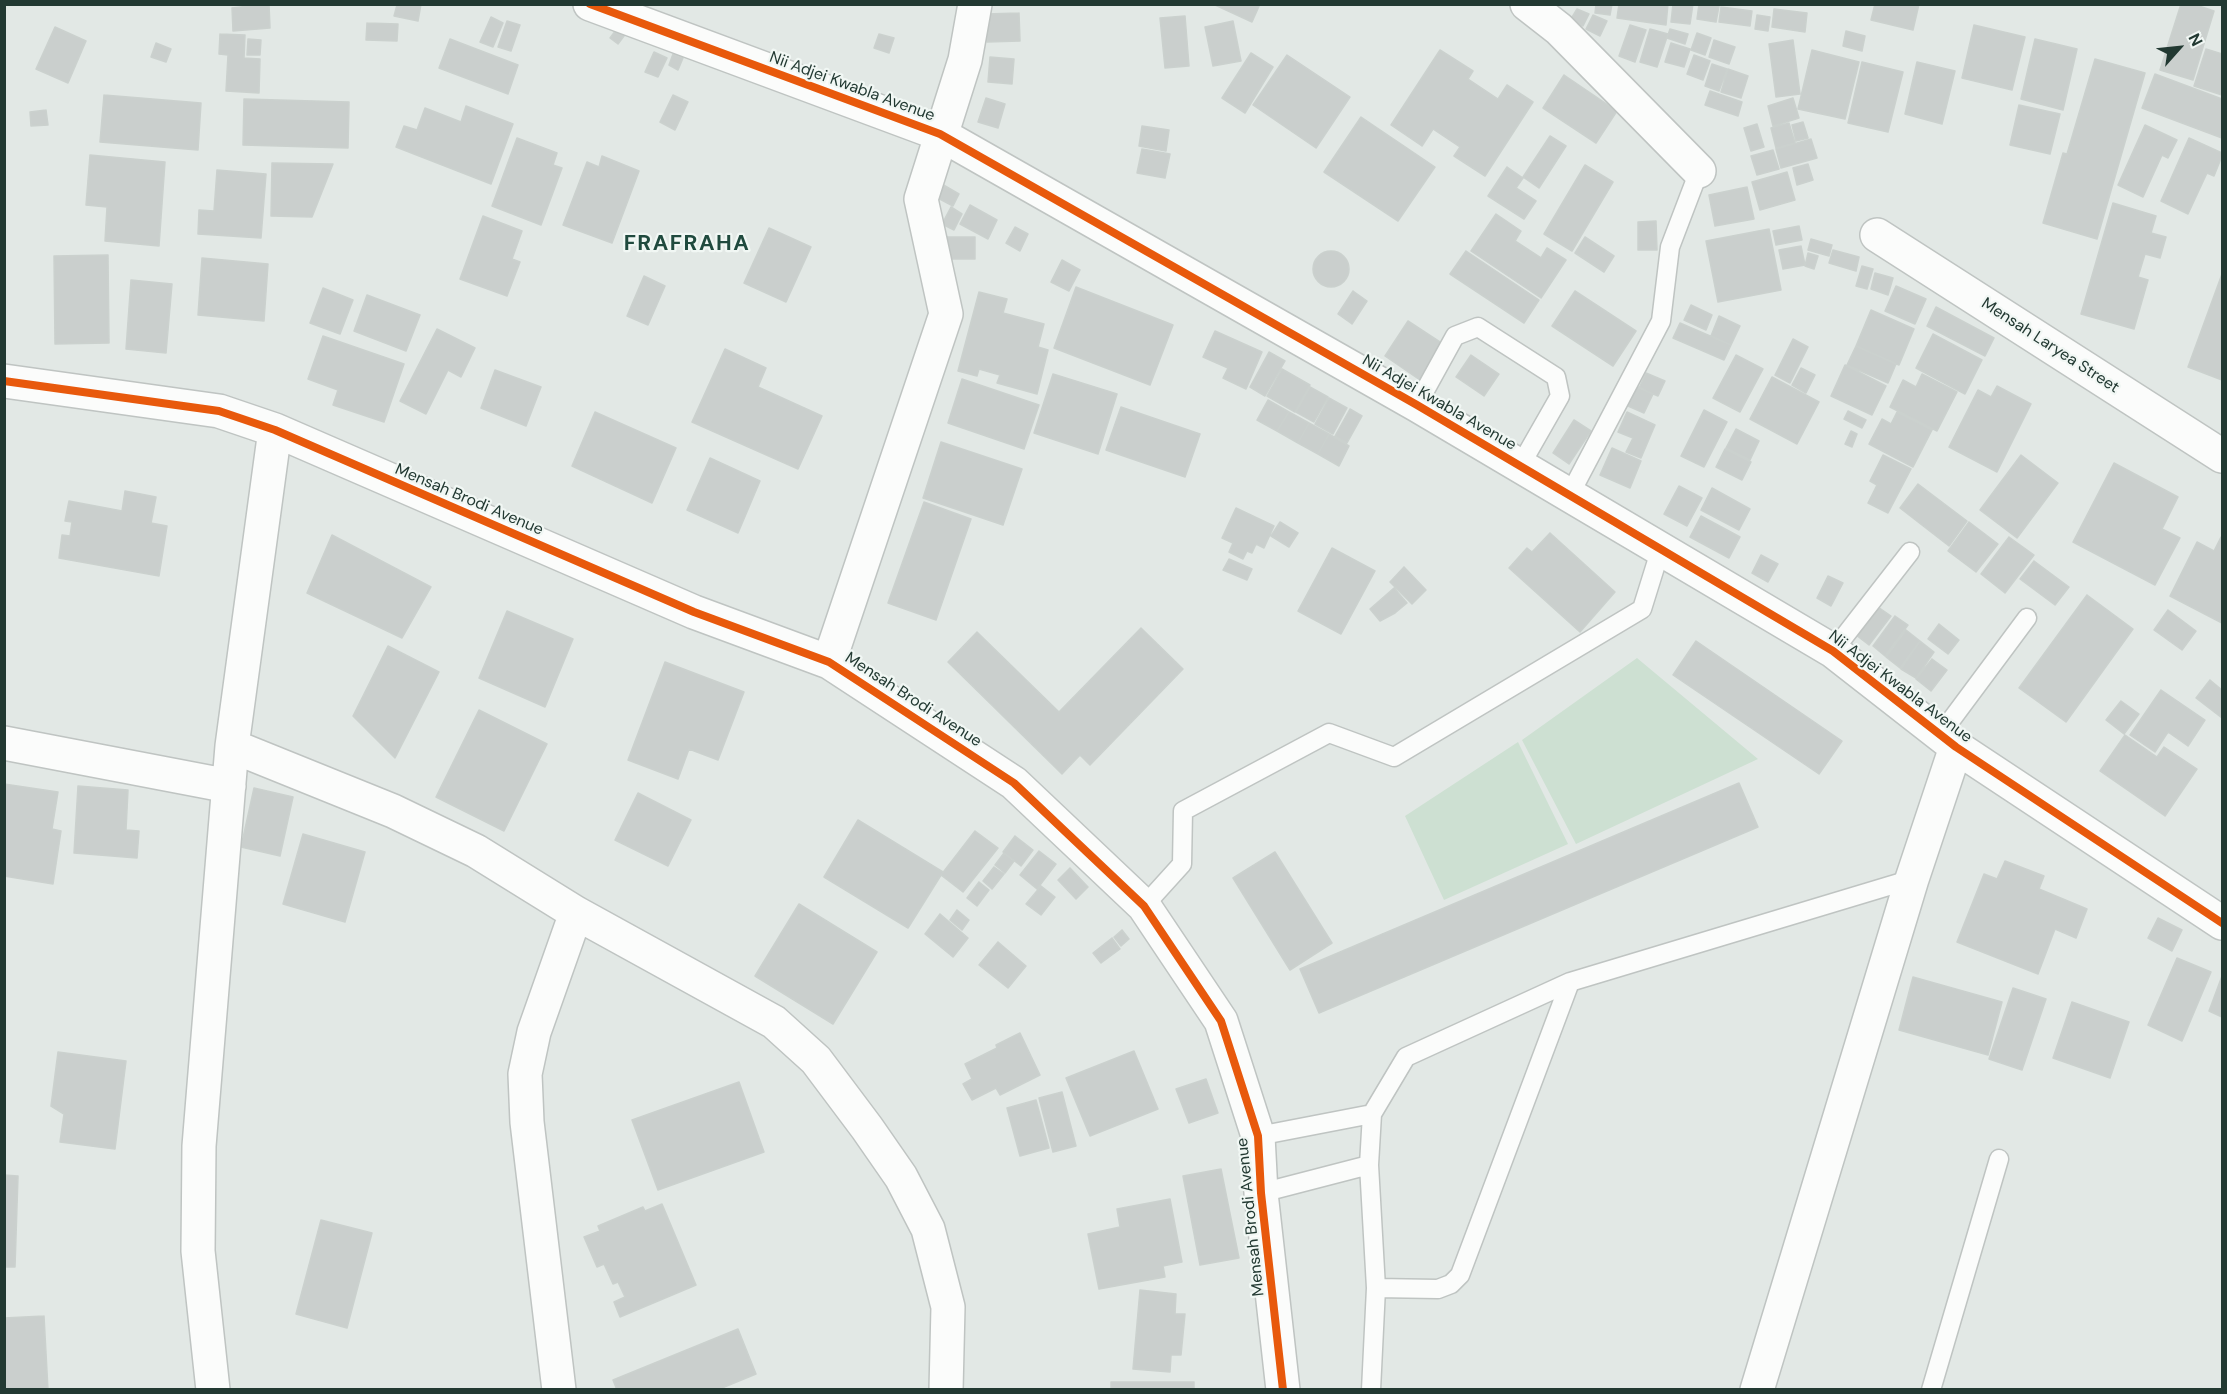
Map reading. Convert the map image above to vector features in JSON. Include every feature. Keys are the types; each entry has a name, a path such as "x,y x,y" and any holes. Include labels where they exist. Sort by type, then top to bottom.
{"street":[{"name":"Nii Adjei Kwabla Avenue","path":"590,4 940,134 1417,405 1833,651 1948,741 2223,923"},
{"path":"829,662 946,314 921,199 964,60 975,4"},
{"path":"1527,4 1559,29 1699,171"},
{"name":"Mensah Laryea Street","path":"1877,235 2223,456"},
{"name":"Mensah Brodi Avenue","path":"4,381 219,411 274,430 694,612 829,662 1014,783 1144,906 1221,1021 1258,1136 1283,1389"},
{"path":"213,1389 198,1251 199,1146 232,746 274,430"},
{"path":"1757,1389 1912,879 1948,741"},
{"path":"4,743 229,786"},
{"path":"232,746 393,811 466,846 576,914 774,1022 822,1068 867,1128 902,1177 928,1229 948,1307 946,1389"},
{"path":"559,1389 527,1122 525,1074 534,1032 576,914"}],"lane":[{"path":"1569,495 1661,321 1670,247 1699,171"},
{"path":"1417,405 1455,336 1478,327 1556,377 1560,396 1520,466"},
{"path":"1144,906 1182,864 1183,811 1329,733 1394,757 1642,609 1661,548"},
{"path":"1833,651 1910,552"},
{"path":"1948,741 2027,618"},
{"path":"1371,1389 1376,1288 1369,1165 1372,1114 1406,1058 1570,982 1912,879"},
{"path":"1376,1288 1438,1289 1450,1284 1460,1275 1570,982"},
{"path":"1258,1136 1372,1114"},
{"path":"1931,1389 1999,1159"},
{"path":"1262,1193 1369,1165"}],"green space":[{"path":"1637,658 1758,759 1576,844 1522,740"},
{"path":"1518,742 1568,844 1444,900 1405,816"}],"building":[{"path":"249,4 269,4 270,28 233,31 232,8 249,6"},
{"path":"396,4 421,4 418,21 394,16"},
{"path":"1213,4 1260,4 1252,22"},
{"path":"1596,4 1612,4 1610,15 1595,13"},
{"path":"1619,4 1668,4 1666,25 1617,18"},
{"path":"1673,4 1693,4 1690,24 1671,22"},
{"path":"1699,4 1719,6 1716,22 1697,19"},
{"path":"1875,4 1919,4 1913,30 1871,20"},
{"path":"2181,4 2193,4 2214,11 2193,80 2160,70"},
{"path":"1721,7 1752,11 1750,26 1719,22"},
{"path":"1577,9 1589,14 1583,26 1571,19"},
{"path":"1774,9 1807,13 1805,32 1772,27"},
{"path":"1019,13 1020,41 987,42 986,14"},
{"path":"1593,15 1607,21 1600,36 1586,29"},
{"path":"1757,15 1770,17 1768,31 1755,29"},
{"path":"1185,16 1189,66 1165,68 1160,18"},
{"path":"491,17 503,23 493,47 480,42"},
{"path":"507,21 520,25 511,51 498,47"},
{"path":"1233,21 1241,61 1213,66 1205,27"},
{"path":"622,22 630,28 618,44 610,38"},
{"path":"367,23 398,24 397,41 366,40"},
{"path":"1630,25 1646,30 1635,62 1619,56"},
{"path":"1974,25 2025,37 2012,90 1962,78"},
{"path":"55,27 86,41 68,83 36,69"},
{"path":"1650,29 1668,34 1657,67 1640,62"},
{"path":"1670,29 1688,34 1685,44 1667,38"},
{"path":"1846,31 1865,36 1862,51 1843,46"},
{"path":"1697,33 1711,38 1705,55 1691,50"},
{"path":"220,34 245,35 244,58 260,59 259,93 226,91 228,55 219,54"},
{"path":"879,34 894,38 889,53 874,48"},
{"path":"248,39 261,40 260,55 247,55"},
{"path":"450,39 518,65 508,94 439,68"},
{"path":"2035,39 2077,49 2063,110 2021,99"},
{"path":"1714,40 1735,47 1729,64 1709,57"},
{"path":"1793,40 1800,94 1776,97 1769,44"},
{"path":"156,43 171,49 166,62 151,57"},
{"path":"1671,43 1690,49 1684,67 1665,62"},
{"path":"2206,49 2222,54 2222,95 2194,86"},
{"path":"1440,50 1473,71 1468,79 1498,99 1507,85 1533,102 1485,176 1454,156 1460,147 1433,129 1422,146 1391,125"},
{"path":"1812,50 1859,62 1845,119 1798,109"},
{"path":"654,52 667,58 658,77 645,72"},
{"path":"1251,53 1273,67 1245,113 1222,98"},
{"path":"673,54 683,58 678,70 669,65"},
{"path":"1287,55 1350,97 1316,148 1253,105"},
{"path":"1694,55 1710,61 1703,80 1687,74"},
{"path":"990,57 1014,59 1012,84 988,82"},
{"path":"2095,59 2145,73 2097,239 2043,223 2063,153 2067,154"},
{"path":"1862,62 1903,72 1888,132 1848,123"},
{"path":"1917,62 1955,71 1942,124 1905,114"},
{"path":"1712,64 1727,69 1719,91 1705,86"},
{"path":"1728,69 1748,76 1741,98 1721,92"},
{"path":"2155,74 2222,99 2222,138 2142,108"},
{"path":"1564,75 1617,111 1596,143 1543,108"},
{"path":"1710,91 1742,102 1738,116 1705,105"},
{"path":"104,95 201,103 198,150 100,142"},
{"path":"673,95 688,102 675,130 660,122"},
{"path":"986,98 1005,104 998,128 978,122"},
{"path":"1793,98 1799,118 1773,126 1768,106"},
{"path":"244,99 349,102 348,148 243,145"},
{"path":"2019,105 2060,114 2050,154 2010,145"},
{"path":"466,106 513,124 491,184 396,147 404,126 417,130 425,108 461,122"},
{"path":"46,110 48,125 31,126 30,112"},
{"path":"1361,117 1435,167 1398,221 1324,172"},
{"path":"1803,122 1808,138 1796,141 1792,125"},
{"path":"1789,123 1795,143 1776,148 1771,128"},
{"path":"1757,124 1764,147 1751,151 1744,128"},
{"path":"2145,125 2177,140 2168,158 2162,155 2143,197 2118,185"},
{"path":"1142,126 1169,130 1166,151 1139,146"},
{"path":"1550,136 1566,146 1539,188 1523,177"},
{"path":"517,138 557,153 553,165 562,168 541,225 492,206"},
{"path":"2189,138 2222,153 2222,156 2214,176 2207,173 2188,214 2161,201"},
{"path":"1811,139 1817,158 1781,168 1776,149"},
{"path":"1142,149 1170,154 1165,178 1137,173"},
{"path":"1773,150 1779,169 1757,175 1751,156"},
{"path":"90,155 165,162 159,246 105,241 107,207 86,205"},
{"path":"602,156 639,171 612,243 563,225 587,162 599,167"},
{"path":"272,163 333,164 312,217 271,216"},
{"path":"1808,164 1813,180 1797,185 1793,168"},
{"path":"1585,165 1613,182 1572,251 1544,234"},
{"path":"1507,167 1523,178 1516,188 1536,201 1524,219 1488,196"},
{"path":"217,170 266,174 261,238 198,234 199,210 214,211"},
{"path":"1787,172 1795,200 1760,210 1752,182"},
{"path":"940,183 959,194 953,206 934,196"},
{"path":"1747,187 1754,219 1715,226 1709,195"},
{"path":"2113,203 2156,216 2151,233 2166,237 2160,258 2145,254 2138,277 2148,280 2134,329 2081,314"},
{"path":"970,205 997,220 988,239 960,224"},
{"path":"951,207 962,214 954,230 942,224"},
{"path":"1496,214 1521,231 1515,241 1541,258 1547,248 1566,260 1541,298 1471,251"},
{"path":"483,216 522,231 512,259 520,262 507,296 460,279"},
{"path":"1656,221 1657,250 1638,250 1638,222"},
{"path":"1799,226 1802,240 1776,245 1773,231"},
{"path":"1015,227 1028,234 1020,251 1006,243"},
{"path":"769,228 811,247 786,302 744,283"},
{"path":"1769,229 1781,290 1718,302 1706,241"},
{"path":"943,237 975,237 975,259 943,259"},
{"path":"1585,237 1614,256 1604,272 1575,253"},
{"path":"1811,239 1832,245 1829,256 1808,250"},
{"path":"1801,246 1805,265 1783,269 1779,250"},
{"path":"1833,250 1859,257 1856,271 1829,263"},
{"path":"1331,251 1344,256 1349,269 1344,282 1331,287 1318,282 1313,269 1318,256"},
{"path":"1466,251 1539,300 1524,323 1450,274"},
{"path":"1808,253 1818,256 1814,269 1805,266"},
{"path":"108,255 109,343 55,344 54,256"},
{"path":"202,258 268,264 264,321 198,315"},
{"path":"1062,260 1080,270 1069,291 1051,282"},
{"path":"1862,266 1873,269 1867,289 1856,286"},
{"path":"1875,273 1893,278 1888,295 1871,289"},
{"path":"2222,274 2222,380 2188,367"},
{"path":"644,276 665,286 648,325 627,316"},
{"path":"131,280 172,284 166,353 126,349"},
{"path":"1896,286 1926,299 1915,324 1885,311"},
{"path":"1076,287 1173,325 1150,385 1054,348"},
{"path":"323,288 353,300 340,334 310,323"},
{"path":"1353,291 1367,301 1352,324 1338,314"},
{"path":"1575,291 1636,331 1613,366 1552,326"},
{"path":"979,292 1007,299 1003,313 1044,324 1038,347 1048,350 1037,394 997,383 1000,375 979,369 977,376 958,371"},
{"path":"367,295 420,315 406,351 354,331"},
{"path":"1691,305 1712,315 1706,330 1684,320"},
{"path":"1936,307 1994,338 1985,356 1927,326"},
{"path":"1871,310 1914,329 1899,365 1856,346"},
{"path":"1719,316 1740,326 1731,345 1711,336"},
{"path":"1408,321 1443,344 1420,380 1385,356"},
{"path":"1680,323 1731,345 1724,360 1673,338"},
{"path":"437,329 475,348 461,377 448,370 426,414 400,401"},
{"path":"1215,331 1262,352 1246,389 1223,378 1228,368 1203,357"},
{"path":"1933,334 1982,360 1965,394 1916,368"},
{"path":"323,336 404,364 384,422 333,405 338,390 308,379"},
{"path":"1793,339 1808,347 1790,383 1775,375"},
{"path":"1856,346 1896,364 1888,383 1847,365"},
{"path":"725,349 766,368 758,387 822,416 798,469 692,422"},
{"path":"1269,352 1285,361 1265,396 1250,387"},
{"path":"1471,355 1499,374 1484,396 1456,377"},
{"path":"1736,355 1763,369 1740,412 1713,398"},
{"path":"1845,365 1886,386 1872,415 1831,396"},
{"path":"1801,368 1815,375 1806,393 1792,385"},
{"path":"1282,369 1310,385 1295,412 1267,396"},
{"path":"495,370 541,387 526,426 481,408"},
{"path":"1646,373 1665,381 1658,396 1639,388"},
{"path":"1053,374 1117,394 1098,454 1034,433"},
{"path":"1922,374 1957,392 1937,431 1890,407 1903,380 1916,387"},
{"path":"1772,377 1819,402 1797,444 1750,419"},
{"path":"962,379 1039,405 1024,449 948,423"},
{"path":"1636,386 1653,394 1644,413 1628,406"},
{"path":"1997,386 2031,404 1997,472 1949,447 1978,390 1991,397"},
{"path":"1310,387 1328,397 1314,422 1296,412"},
{"path":"1329,398 1347,408 1333,434 1315,424"},
{"path":"1268,400 1289,412 1277,431 1257,420"},
{"path":"1121,407 1200,434 1185,477 1106,450"},
{"path":"1350,409 1362,416 1347,443 1335,436"},
{"path":"1704,410 1727,422 1704,467 1681,456"},
{"path":"1848,411 1866,420 1862,428 1844,419"},
{"path":"595,412 676,448 652,503 572,466"},
{"path":"1289,412 1309,423 1298,443 1277,431"},
{"path":"1627,412 1655,425 1641,458 1626,452 1633,438 1618,432"},
{"path":"1897,412 1932,430 1913,467 1869,444 1882,419 1891,424"},
{"path":"1574,420 1591,431 1569,464 1553,453"},
{"path":"1309,423 1329,434 1318,454 1298,443"},
{"path":"1736,429 1759,441 1750,460 1726,448"},
{"path":"1851,431 1857,434 1852,447 1845,444"},
{"path":"1329,434 1349,446 1339,466 1318,454"},
{"path":"941,442 1022,469 1003,525 923,498"},
{"path":"1612,448 1641,461 1630,488 1600,475"},
{"path":"1725,449 1751,462 1742,480 1716,467"},
{"path":"1883,455 1911,469 1888,513 1868,503 1877,485 1870,481"},
{"path":"2021,455 2058,483 2017,538 1980,510"},
{"path":"710,458 760,481 738,533 687,510"},
{"path":"2114,463 2178,497 2162,529 2180,538 2155,585 2073,542"},
{"path":"1918,484 1967,521 1949,546 1900,508"},
{"path":"1679,486 1702,498 1687,526 1664,514"},
{"path":"1712,488 1750,509 1739,530 1701,510"},
{"path":"125,491 156,497 151,523 167,526 159,576 59,558 62,535 70,536 72,522 65,521 69,501 122,511"},
{"path":"924,502 971,519 936,620 888,603"},
{"path":"1236,508 1274,526 1264,548 1256,544 1252,553 1247,551 1243,559 1229,552 1233,543 1222,538"},
{"path":"1701,516 1740,537 1729,558 1690,537"},
{"path":"1280,522 1298,533 1289,547 1271,536"},
{"path":"1969,522 1998,544 1976,572 1948,551"},
{"path":"1550,533 1615,592 1580,632 1509,568 1527,548 1532,552"},
{"path":"332,535 431,587 402,638 307,593"},
{"path":"2009,537 2034,555 2005,593 1981,574"},
{"path":"2221,537 2222,623 2170,596 2197,542 2214,551"},
{"path":"1332,548 1375,571 1341,634 1298,611"},
{"path":"1761,555 1778,564 1768,582 1752,573"},
{"path":"1229,559 1252,569 1247,580 1223,570"},
{"path":"2034,561 2069,587 2055,605 2020,579"},
{"path":"1404,567 1426,590 1412,604 1390,582"},
{"path":"1828,576 1843,583 1831,606 1817,598"},
{"path":"1394,588 1407,603 1380,621 1370,609"},
{"path":"2087,595 2133,629 2066,722 2019,688"},
{"path":"1878,607 1891,616 1869,645 1856,635"},
{"path":"2168,610 2196,631 2182,650 2154,630"},
{"path":"507,611 573,639 545,707 479,678"},
{"path":"1895,616 1908,625 1885,656 1873,646"},
{"path":"1939,624 1959,640 1948,654 1928,639"},
{"path":"1141,628 1183,669 1090,765 1080,755 1062,774 948,662 977,632 1059,712"},
{"path":"1906,630 1920,641 1900,668 1886,657"},
{"path":"1696,641 1842,741 1819,774 1673,675"},
{"path":"1920,641 1934,652 1916,678 1901,669"},
{"path":"388,646 439,672 395,758 353,716"},
{"path":"1932,659 1947,670 1931,691 1916,679"},
{"path":"665,662 744,692 718,760 689,749 678,779 628,760"},
{"path":"2210,680 2222,690 2222,718 2196,698"},
{"path":"2161,690 2205,720 2188,746 2168,732 2155,752 2130,735"},
{"path":"2121,701 2139,714 2124,734 2106,720"},
{"path":"479,710 547,744 504,831 436,797"},
{"path":"2125,735 2157,757 2164,747 2197,769 2165,816 2100,771"},
{"path":"1739,783 1758,827 1319,1013 1300,969"},
{"path":"4,784 58,792 52,829 61,831 53,884 4,876"},
{"path":"78,786 128,790 126,830 139,831 137,858 74,853"},
{"path":"254,788 293,797 280,856 241,847"},
{"path":"638,793 691,820 668,866 615,840"},
{"path":"858,820 943,872 908,928 824,877"},
{"path":"975,831 998,848 963,892 941,875"},
{"path":"303,834 365,852 345,922 283,904"},
{"path":"1015,836 1033,850 1021,866 1003,852"},
{"path":"1039,851 1056,864 1037,889 1020,875"},
{"path":"1275,852 1332,943 1290,970 1233,878"},
{"path":"1004,853 1014,861 1005,873 995,865"},
{"path":"2005,861 2044,876 2039,889 2087,909 2076,938 2055,929 2038,974 1957,942 1984,874 1997,879"},
{"path":"994,867 1004,874 992,889 983,881"},
{"path":"1070,868 1088,887 1076,899 1058,880"},
{"path":"979,882 989,890 977,906 967,898"},
{"path":"1041,886 1055,897 1041,915 1026,904"},
{"path":"799,904 877,952 833,1024 755,976"},
{"path":"957,910 969,920 962,930 950,920"},
{"path":"940,914 968,938 953,957 925,934"},
{"path":"2158,918 2182,930 2172,951 2148,938"},
{"path":"1122,930 1129,939 1121,946 1114,937"},
{"path":"1112,938 1120,949 1101,963 1093,953"},
{"path":"998,942 1026,966 1008,988 979,965"},
{"path":"2177,958 2211,972 2182,1041 2148,1025"},
{"path":"2222,976 2222,1017 2209,1011"},
{"path":"1913,977 2002,1002 1988,1055 1899,1030"},
{"path":"2013,988 2046,999 2022,1070 1989,1059"},
{"path":"2072,1002 2129,1022 2110,1078 2053,1058"},
{"path":"1020,1033 1040,1075 1000,1095 996,1088 972,1100 963,1084 972,1079 965,1064"},
{"path":"1134,1051 1158,1109 1090,1136 1066,1078"},
{"path":"58,1052 126,1061 115,1149 60,1142 64,1114 51,1106"},
{"path":"1206,1079 1218,1113 1189,1123 1176,1089"},
{"path":"739,1082 764,1152 658,1190 632,1120"},
{"path":"1062,1092 1076,1146 1053,1152 1039,1098"},
{"path":"1036,1100 1049,1148 1020,1156 1007,1108"},
{"path":"1221,1169 1239,1258 1200,1265 1183,1176"},
{"path":"4,1175 18,1176 15,1267 4,1267"},
{"path":"1170,1199 1182,1262 1163,1266 1165,1277 1099,1289 1088,1234 1120,1227 1117,1209"},
{"path":"662,1204 696,1285 620,1317 614,1302 625,1297 618,1282 613,1284 604,1264 597,1267 584,1237 600,1231 598,1226 643,1207 645,1211"},
{"path":"321,1220 372,1233 347,1328 296,1314"},
{"path":"1140,1290 1176,1294 1175,1314 1185,1314 1181,1355 1171,1355 1170,1372 1133,1369"},
{"path":"44,1316 48,1390 4,1390 4,1318"},
{"path":"738,1329 756,1374 717,1390 617,1390 613,1380"},
{"path":"1111,1382 1194,1382 1194,1390 1111,1390"}],"cycle path":[{"path":"590,4 940,134 1417,405 1833,651 1956,747 2222,923"},
{"path":"4,381 219,411 275,430 694,612 829,662 1014,783 1144,906 1221,1021 1258,1136 1261,1193 1283,1390"}],"district":[{"name":"FRAFRAHA","path":"687,244"}]}
